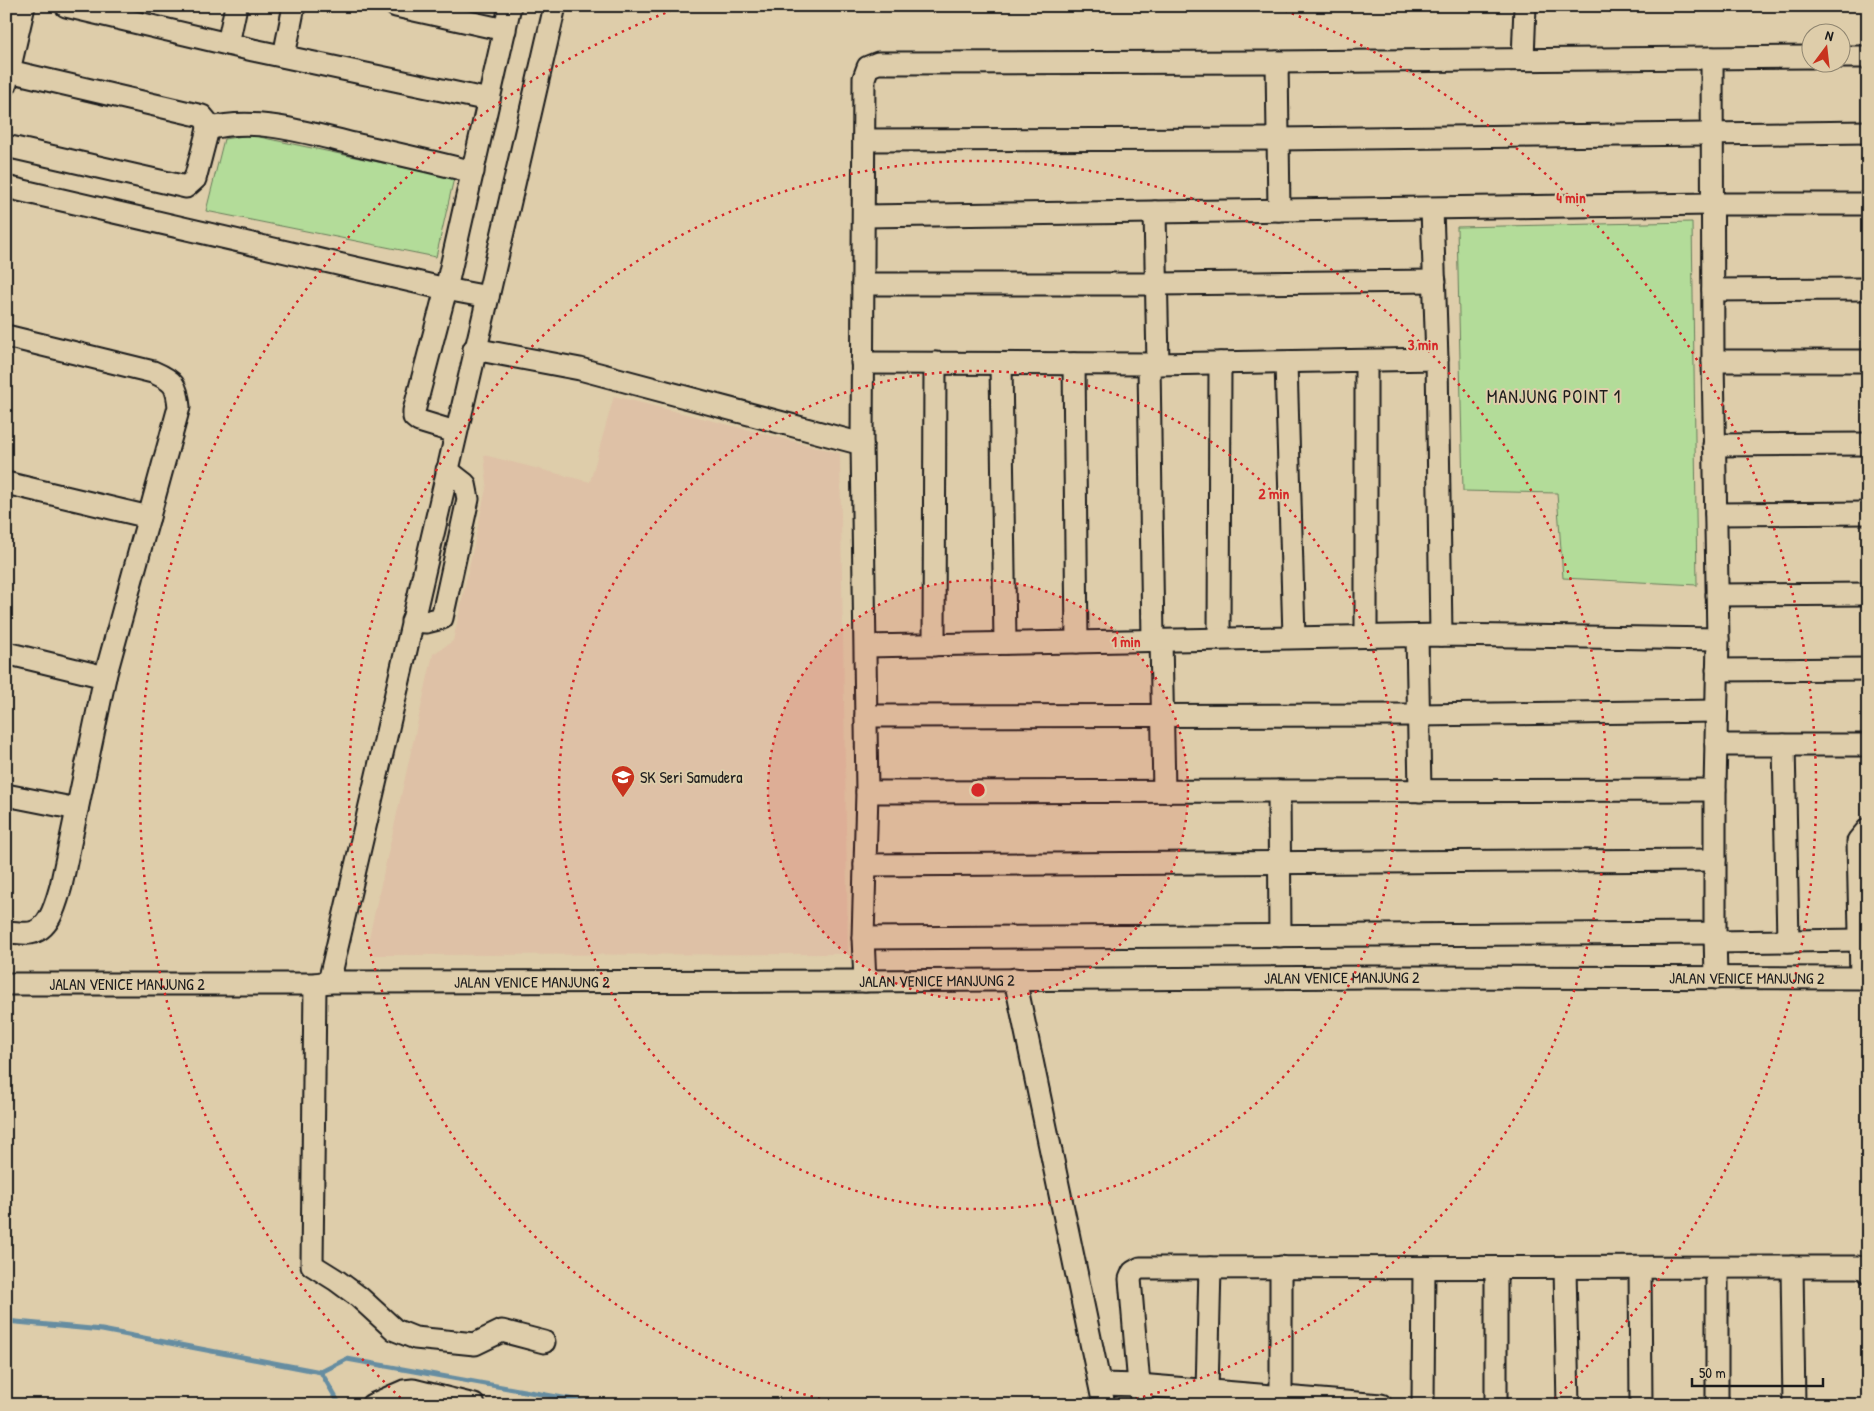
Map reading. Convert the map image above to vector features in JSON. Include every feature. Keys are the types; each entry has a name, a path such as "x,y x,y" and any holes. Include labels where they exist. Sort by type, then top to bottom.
{"street":[{"path":"6,146 186,187 195,180 208,129 207,122 202,116 8,77 24,6"},
{"path":"66,6 228,44 489,100"},
{"path":"228,44 236,6"},
{"path":"284,56 294,6"},
{"path":"396,6 505,30"},
{"path":"455,432 419,421 414,417 414,411 446,289 510,6"},
{"path":"544,1342 502,1332 475,1344 415,1338 395,1330 359,1297 312,1265 322,983 412,621 555,6"},
{"path":"1523,59 1525,6"},
{"path":"865,981 863,938 867,792 862,363 864,78 868,67 878,63 1277,62 1802,57"},
{"path":"1852,57 1868,57"},
{"path":"1712,58 1713,360 1718,638 1715,790 1716,978"},
{"path":"1277,62 1280,210"},
{"path":"208,129 224,125 251,124 314,135 473,172"},
{"path":"864,140 1868,132"},
{"path":"6,187 446,289 488,297"},
{"path":"864,216 1712,204 1868,204"},
{"path":"1432,209 1437,360 1441,635"},
{"path":"1155,212 1154,364 1157,640 1164,791"},
{"path":"863,284 1156,284 1434,281"},
{"path":"1713,290 1868,289"},
{"path":"6,336 153,372 168,378 177,388 179,407 105,677 61,886 52,915 42,927 31,933 6,932"},
{"path":"474,349 580,369 862,444"},
{"path":"862,363 1154,364 1437,360"},
{"path":"1713,360 1868,361"},
{"path":"1366,361 1366,636"},
{"path":"934,363 934,645"},
{"path":"1220,363 1220,639"},
{"path":"1286,363 1294,637"},
{"path":"1001,364 1005,643"},
{"path":"1074,364 1077,642"},
{"path":"1714,445 1868,444"},
{"path":"412,621 426,622 442,618 468,499 465,484 447,470"},
{"path":"6,483 149,517"},
{"path":"1716,514 1868,514"},
{"path":"1717,595 1868,594"},
{"path":"866,646 1441,635 1718,638"},
{"path":"1417,636 1420,791"},
{"path":"6,653 105,677"},
{"path":"1718,670 1868,669"},
{"path":"866,716 1418,715 1716,711"},
{"path":"1716,745 1868,745"},
{"path":"1784,745 1788,941"},
{"path":"867,792 1715,790"},
{"path":"1279,791 1280,936"},
{"path":"6,795 77,809"},
{"path":"1864,978 1860,940 1858,841 1868,829"},
{"path":"865,865 1715,860"},
{"path":"863,938 1280,936 1715,937 1788,941 1860,940"},
{"path":"1015,978 1102,1394 1140,1395 1207,1391 1381,1405"},
{"name":"JALAN VENICE MANJUNG 2","path":"6,984 865,981 1015,978 1864,978"},
{"path":"1281,1267 1281,1396"},
{"path":"1140,1395 1130,1279 1132,1272 1140,1268 1565,1269 1792,1267 1863,1270"},
{"path":"1792,1267 1794,1405"},
{"path":"1207,1391 1210,1268"},
{"path":"1423,1405 1424,1268"},
{"path":"1496,1268 1496,1405"},
{"path":"1640,1268 1641,1405"},
{"path":"1717,1268 1717,1405"},
{"path":"1565,1269 1568,1405"},
{"path":"372,1405 404,1391 413,1390 464,1404"}],"shaded area":[{"name":"SK Seri Samudera","path":"614,396 840,453 848,954 373,955 368,942 433,654 453,641 487,484 484,455 590,482"}],"green space":[{"path":"250,135 454,178 436,257 206,211 224,139"},
{"path":"1692,222 1697,585 1563,578 1557,493 1463,491 1457,227"}],"waterway":[{"path":"6,1321 102,1330 321,1372 347,1359 602,1405"},
{"path":"321,1372 340,1405"}],"place":[{"name":"SK Seri Samudera","path":"623,798"}],"district":[{"name":"MANJUNG POINT 1","path":"1554,397"}]}
